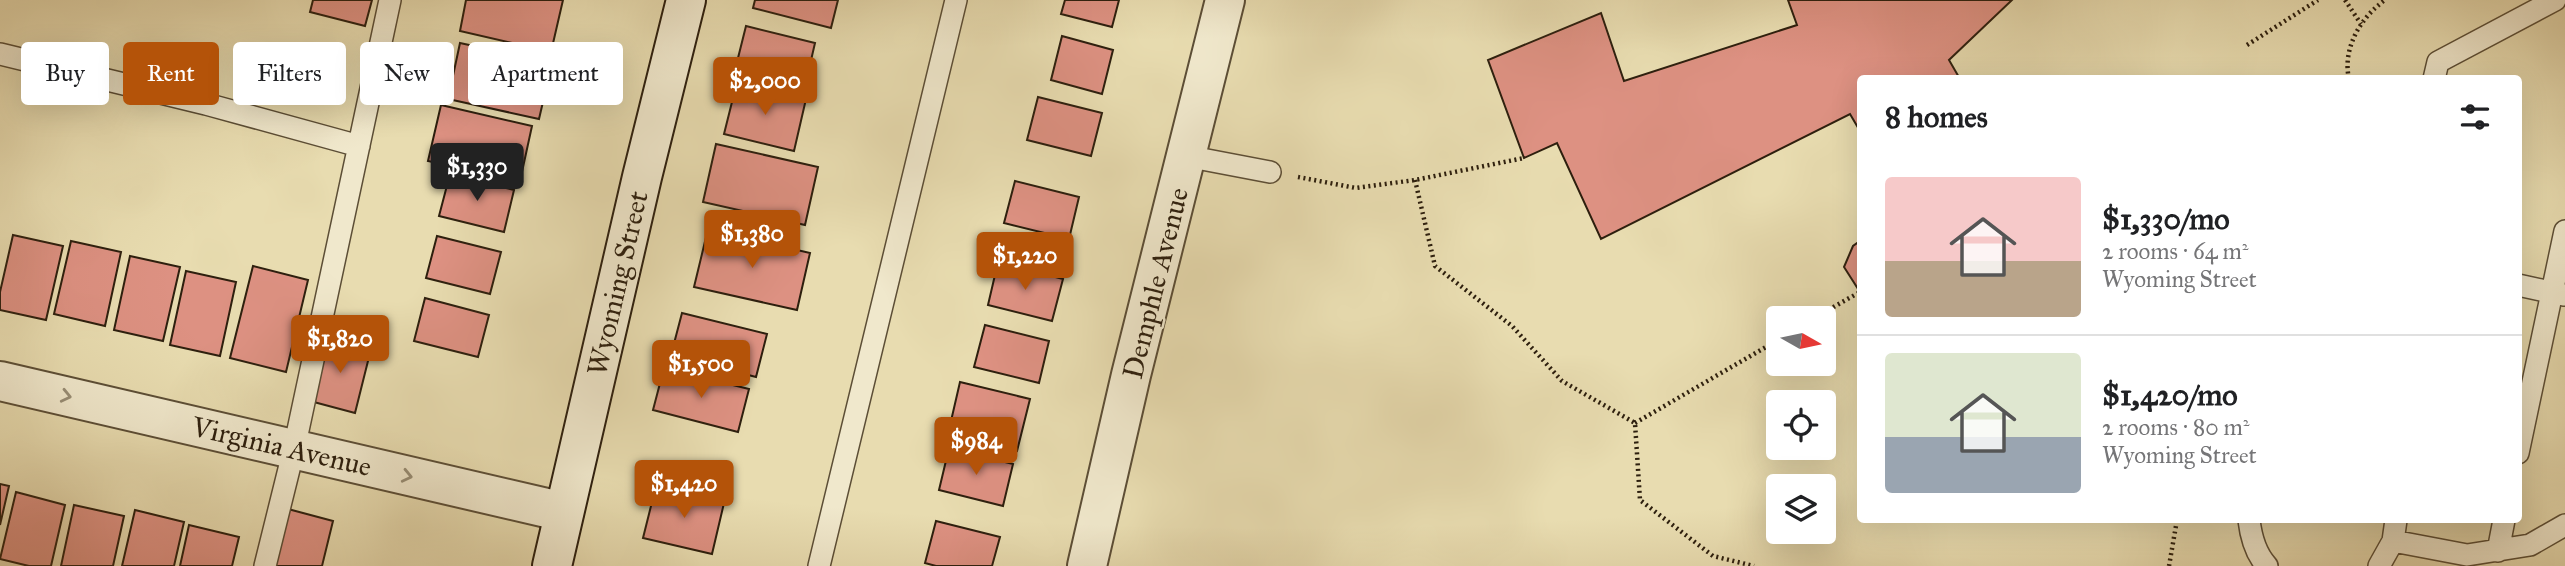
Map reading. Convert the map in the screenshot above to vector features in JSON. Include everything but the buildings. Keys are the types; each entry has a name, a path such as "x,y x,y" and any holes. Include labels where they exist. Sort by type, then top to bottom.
{"street":[{"name":"Wyoming Street","path":"552,566 686,0"},
{"name":"Demphle Avenue","path":"1087,566 1131,375 1225,0"},
{"name":"Virginia Avenue","path":"0,381 564,512"}],"lane":[{"path":"264,566 294,449 390,0"},
{"path":"819,566 956,0"},
{"path":"2435,75 2438,62 2555,0"},
{"path":"0,54 206,104 359,146"},
{"path":"1186,156 1270,172"},
{"path":"2522,437 2558,294 2565,231"},
{"path":"2522,286 2558,294"},
{"path":"2249,523 2251,537 2263,564"},
{"path":"2498,551 2503,523"},
{"path":"2379,566 2395,530 2467,555 2530,545 2565,525"}],"path":[{"path":"2247,45 2318,0"},
{"path":"2345,0 2361,24"},
{"path":"2348,75 2354,36 2368,12 2385,0"},
{"path":"1270,172 1356,188 1415,180 1524,158"},
{"path":"1415,180 1435,266 1512,326 1562,381 1635,424"},
{"path":"1835,306 1857,294"},
{"path":"1635,424 1766,347"},
{"path":"1635,424 1640,500 1713,556 1754,566"},
{"path":"2169,566 2176,523"}]}
